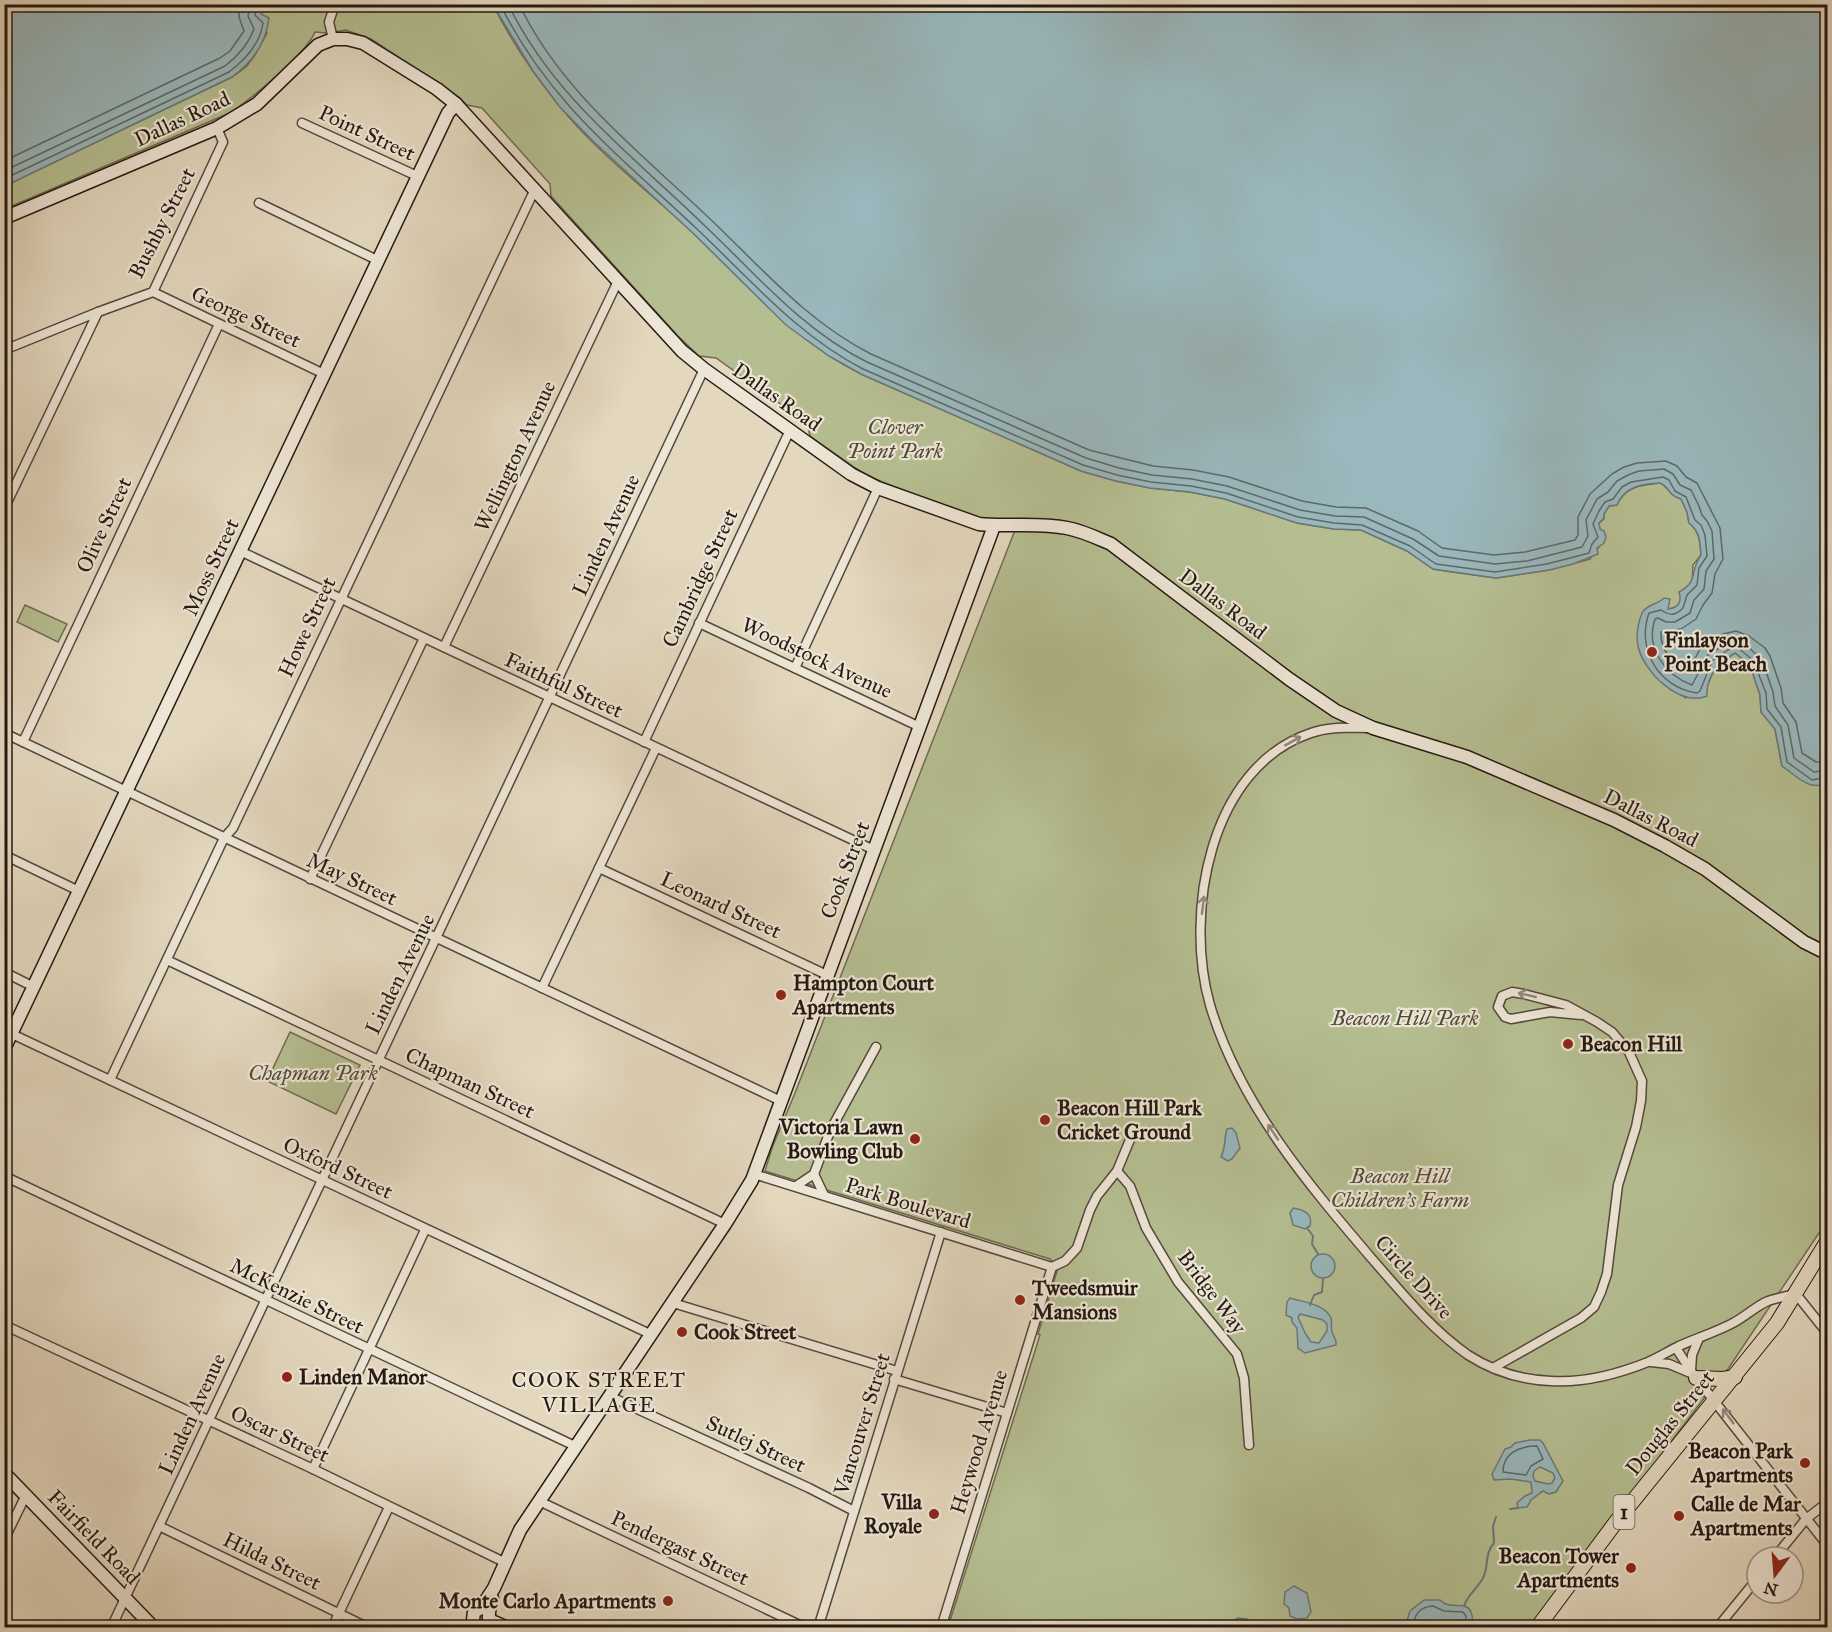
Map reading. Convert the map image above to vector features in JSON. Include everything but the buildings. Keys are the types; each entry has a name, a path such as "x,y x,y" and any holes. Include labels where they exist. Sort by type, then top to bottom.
{"main road":[{"name":"Dallas Road","path":"4,218 217,128 257,104 318,45 333,39 347,39 363,43 438,89 456,104 682,351 851,474 878,488 979,524 1046,525 1068,528 1087,533 1111,544 1315,698 1345,716 1373,728 1467,757 1614,820 1705,869 1804,942 1827,954"},
{"name":"Moss Street","path":"4,1049 417,176 448,113 456,104"},
{"name":"Cook Street","path":"481,1620 520,1530 725,1224 754,1174 994,526"},
{"name":"Douglas Street","path":"1537,1628 1616,1522 1777,1323 1827,1240"},
{"path":"1694,1374 1723,1379 1735,1377"},
{"name":"Fairfield Road","path":"4,1473 154,1628"},
{"path":"481,1620 508,1628"}],"street":[{"path":"333,39 329,22 335,4"},
{"name":"Point Street","path":"302,123 417,176"},
{"name":"Bushby Street","path":"4,350 153,292 223,142 217,128"},
{"name":"Howe Street","path":"110,1080 224,838 233,828 535,189"},
{"path":"259,203 377,260"},
{"name":"Wellington Avenue","path":"444,647 618,281"},
{"name":"George Street","path":"153,292 324,374"},
{"path":"4,509 98,312"},
{"name":"Olive Street","path":"22,742 219,324"},
{"name":"Linden Avenue","path":"111,1628 704,369"},
{"name":"Cambridge Street","path":"644,742 790,430"},
{"path":"795,668 878,488"},
{"name":"Faithful Street","path":"240,551 874,850"},
{"name":"Woodstock Avenue","path":"699,623 920,727"},
{"path":"310,879 424,638"},
{"name":"Circle Drive","path":"1373,728 1332,728 1303,736 1268,758 1241,786 1224,815 1210,860 1201,917 1201,963 1205,985 1231,1059 1254,1103 1307,1180 1394,1284 1446,1338 1470,1356 1493,1368 1521,1377 1549,1382 1599,1377 1647,1362 1734,1322 1767,1301 1796,1294"},
{"name":"May Street","path":"4,733 782,1101"},
{"path":"542,988 656,748"},
{"path":"4,855 79,891"},
{"name":"Leonard Street","path":"599,868 827,975"},
{"name":"Chapman Street","path":"167,960 725,1224"},
{"path":"4,972 34,987"},
{"path":"1493,1368 1581,1318 1594,1308 1606,1274 1618,1185 1636,1127 1642,1082 1629,1052 1612,1032 1566,1005 1515,992 1502,996 1498,1007 1502,1015 1511,1019 1550,1012 1581,1015"},
{"name":"Oxford Street","path":"12,1035 650,1334"},
{"path":"796,1186 814,1174 830,1131 876,1047"},
{"path":"1052,1267 1065,1261 1077,1248 1090,1210 1097,1196 1117,1170 1134,1130"},
{"name":"Bridge Way","path":"1117,1170 1130,1186 1146,1228 1179,1282 1237,1354 1244,1378 1250,1445"},
{"name":"Park Boulevard","path":"754,1174 1052,1267"},
{"path":"814,1174 824,1195"},
{"name":"McKenzie Street","path":"4,1176 575,1446"},
{"path":"313,1469 425,1230"},
{"name":"Vancouver Street","path":"818,1628 941,1232"},
{"name":"Heywood Avenue","path":"940,1628 1052,1267"},
{"path":"1796,1294 1827,1334"},
{"path":"672,1302 1006,1413"},
{"name":"Oscar Street","path":"4,1325 313,1469 506,1563"},
{"path":"1694,1374 1692,1355 1699,1338"},
{"name":"Circle Drive","path":"1676,1348 1827,1546"},
{"name":"Circle Drive","path":"1647,1362 1668,1364 1694,1374"},
{"name":"Sutlej Street","path":"609,1396 854,1511"},
{"path":"4,1540 26,1495"},
{"name":"Pendergast Street","path":"539,1501 806,1628"},
{"path":"1785,1545 1806,1519 1827,1502"},
{"path":"332,1628 389,1507"},
{"name":"Hilda Street","path":"159,1526 369,1628"},
{"path":"1717,1628 1745,1594"}],"green space":[{"name":"Beacon Hill Park","path":"260,5 493,5 531,69 573,122 793,329 837,361 861,374 1081,471 1150,488 1190,492 1225,499 1297,523 1334,529 1361,530 1407,551 1433,569 1496,578 1549,570 1590,559 1601,544 1599,523 1604,519 1604,514 1609,506 1617,505 1629,490 1661,483 1681,499 1689,523 1699,538 1701,555 1693,565 1692,583 1681,597 1680,603 1668,609 1668,604 1654,604 1666,685 1686,698 1706,689 1716,665 1735,653 1750,665 1760,695 1761,712 1775,729 1782,766 1822,785 1827,782 1827,1221 1728,1369 1702,1396 1705,1397 1531,1627 948,1627 1040,1335 1038,1334 1058,1268 1050,1259 765,1171 772,1148 1019,520 985,519 972,516 867,476 810,436 807,423 716,358 699,356 678,336 551,196 550,184 482,108 467,105 459,97 371,39 346,30 315,32 290,63 232,112 5,209 4,186 232,77 246,67 267,33 261,14 264,7"},
{"path":"25,605 67,624 58,642 17,622"},
{"name":"Chapman Park","path":"290,1032 360,1065 336,1114 267,1081"}],"water":[{"path":"4,5 260,5 264,6 261,14 269,18 265,36 257,52 232,77 5,186"},
{"path":"493,5 1827,5 1827,782 1821,785 1809,784 1782,766 1775,729 1761,712 1760,695 1750,665 1735,653 1724,661 1711,676 1707,696 1696,698 1686,697 1664,685 1641,656 1637,638 1642,613 1664,598 1670,599 1668,609 1677,606 1680,601 1679,592 1692,580 1701,555 1700,541 1693,526 1689,523 1681,499 1660,483 1635,487 1620,499 1617,505 1609,506 1599,523 1606,537 1604,543 1597,548 1598,554 1549,570 1496,578 1433,569 1407,551 1361,530 1334,529 1297,523 1225,499 1190,492 1150,488 1081,471 861,374 829,356 786,325 559,106 533,71"},
{"path":"1232,1128 1236,1133 1240,1148 1228,1161 1221,1157 1227,1129"},
{"path":"1293,1208 1307,1213 1311,1222 1310,1226 1305,1229 1293,1225 1290,1213"},
{"path":"1323,1254 1332,1257 1335,1266 1332,1275 1323,1278 1314,1275 1311,1266 1314,1257"},
{"path":"1290,1298 1313,1304 1328,1313 1336,1345 1305,1353 1298,1348 1297,1328 1292,1318 1286,1315 1287,1302","holes":["1300,1314 1323,1320 1327,1324 1327,1331 1319,1343 1311,1342 1298,1317"]},
{"path":"1540,1440 1563,1481 1556,1492 1549,1494 1543,1491 1531,1500 1527,1507 1518,1508 1517,1503 1532,1493 1531,1482 1511,1479 1494,1480 1492,1474 1505,1449 1515,1443","holes":["1540,1467 1553,1473 1555,1478 1552,1483 1548,1484 1535,1481 1533,1476 1534,1471"]},
{"path":"1294,1586 1307,1593 1311,1612 1307,1618 1297,1619 1290,1616 1289,1608 1284,1604 1285,1592"},
{"path":"1424,1600 1440,1600 1448,1605 1469,1608 1473,1627 1405,1627 1410,1611"},
{"path":"1238,1618 1247,1619 1254,1627 1224,1627"}],"waterway":[{"path":"1307,1228 1313,1236 1312,1244 1318,1254"},
{"path":"1310,1305 1314,1295 1322,1292 1323,1279"},
{"path":"1510,1509 1518,1508"},
{"path":"1464,1606 1485,1574 1489,1552 1494,1543 1493,1526 1496,1517"}],"place":[{"name":"Finlayson Point Beach","path":"1652,652"},
{"name":"Hampton Court Apartments","path":"781,995"},
{"name":"Beacon Hill","path":"1568,1044"},
{"name":"Beacon Hill Park Cricket Ground","path":"1045,1120"},
{"name":"Victoria Lawn Bowling Club","path":"915,1139"},
{"name":"Tweedsmuir Mansions","path":"1020,1300"},
{"name":"Cook Street","path":"682,1332"},
{"name":"Linden Manor","path":"287,1377"},
{"name":"Beacon Park Apartments","path":"1805,1463"},
{"name":"Villa Royale","path":"934,1514"},
{"name":"Calle de Mar Apartments","path":"1679,1516"},
{"name":"Beacon Tower Apartments","path":"1631,1568"},
{"name":"Monte Carlo Apartments","path":"668,1601"}],"district":[{"name":"COOK STREET VILLAGE","path":"599,1392"}],"park label":[{"name":"Clover Point Park","path":"895,439"},
{"name":"Beacon Hill Children's Farm","path":"1400,1188"}]}
